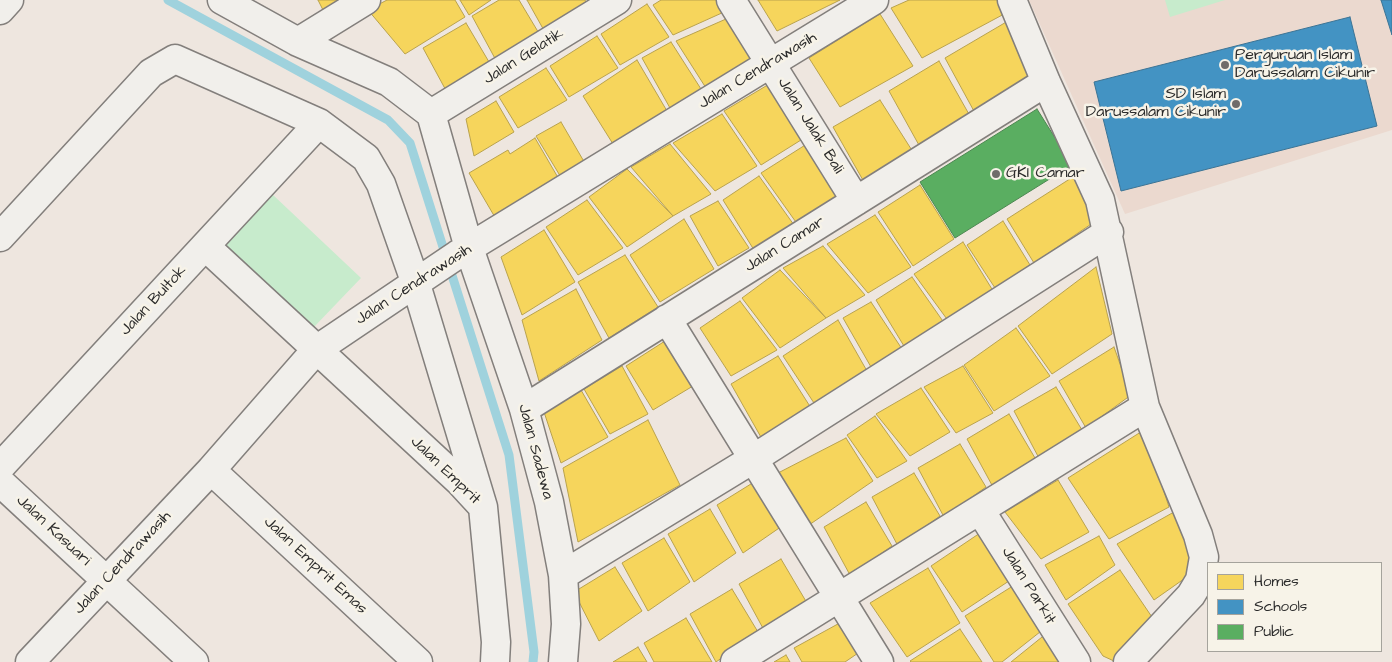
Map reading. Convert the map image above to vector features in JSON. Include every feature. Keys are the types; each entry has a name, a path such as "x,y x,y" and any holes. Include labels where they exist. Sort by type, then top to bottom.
{"street":[{"path":"0,10 9,0"},
{"path":"222,0 298,42 389,82 431,114"},
{"path":"298,42 366,0"},
{"name":"Jalan Gelatik","path":"431,114 617,0"},
{"name":"Jalan Jalak Bali","path":"732,0 856,201"},
{"name":"Jalan Cendrawasih","path":"30,662 211,470 316,350 463,251 874,0"},
{"path":"1012,0 1046,82 1100,200 1109,232 1145,407 1198,536 1204,557 1200,580 1191,595 1128,662"},
{"path":"0,237 150,72 175,59 318,123 366,158 381,184 422,277 483,506"},
{"name":"Jalan Camar","path":"524,409 1046,82"},
{"name":"Jalan Sadewa","path":"431,114 463,251 524,409 549,502 563,575 566,624 563,662"},
{"name":"Jalan Bultok","path":"0,467 318,123"},
{"path":"563,575 753,459 1109,232"},
{"path":"205,246 316,350"},
{"path":"667,319 879,662"},
{"name":"Jalan Emprit","path":"316,350 459,481 483,506 495,652"},
{"path":"735,662 1145,407"},
{"name":"Jalan Emprit Emas","path":"211,470 418,662"},
{"name":"Jalan Kasuari","path":"0,482 194,662"},
{"name":"Jalan Parkit","path":"980,510 1076,662"},
{"path":"478,662 495,652"}],"shaded area":[{"name":"Perguruan Islam Darussalam Cikunir","path":"1029,0 1392,0 1392,130 1125,214"}],"green space":[{"path":"1165,0 1225,0 1170,17"},
{"path":"272,194 361,278 314,327 225,244"}],"building: Homes":[{"path":"318,0 346,0 325,14"},
{"path":"387,0 455,0 465,17 405,54 368,10"},
{"path":"460,0 491,0 469,15"},
{"path":"499,0 519,0 540,35 498,64 472,16"},
{"path":"527,0 585,0 588,6 546,34"},
{"path":"661,0 717,0 724,12 673,35 653,5"},
{"path":"758,0 840,0 777,31"},
{"path":"909,0 1000,0 1006,13 922,58 891,8"},
{"path":"647,4 669,37 620,65 601,34"},
{"path":"880,14 913,66 840,107 809,58"},
{"path":"726,19 754,57 706,88 676,41"},
{"path":"1008,21 1033,76 975,113 945,58"},
{"path":"466,23 492,67 449,96 423,48"},
{"path":"597,36 618,68 569,97 550,66"},
{"path":"671,42 701,89 670,108 642,58"},
{"path":"637,60 667,111 613,144 583,96"},
{"path":"939,61 970,116 920,147 889,91"},
{"path":"546,68 567,100 518,128 499,97"},
{"path":"771,83 801,140 761,165 724,111"},
{"path":"880,100 913,152 864,182 833,127"},
{"path":"496,101 514,132 474,156 466,119"},
{"path":"722,114 757,166 715,191 673,143"},
{"path":"561,122 586,165 562,179 536,136"},
{"path":"535,138 560,181 496,219 469,173 508,150 510,154"},
{"path":"810,142 843,193 798,225 761,173"},
{"path":"670,144 711,194 673,216 631,167"},
{"path":"627,169 673,216 627,247 589,197"},
{"path":"1076,175 1100,218 1034,263 1007,219"},
{"path":"759,176 794,225 754,250 723,200"},
{"path":"920,185 954,239 913,266 878,212"},
{"path":"587,200 623,248 578,275 546,227"},
{"path":"718,201 749,248 718,266 690,216"},
{"path":"875,215 911,267 868,293 827,244"},
{"path":"684,219 714,269 660,302 630,255"},
{"path":"1003,221 1030,265 995,288 967,245"},
{"path":"544,230 575,282 522,315 501,257"},
{"path":"963,242 995,294 952,326 914,274"},
{"path":"823,246 865,295 826,318 783,268"},
{"path":"625,255 658,307 609,338 578,282"},
{"path":"1096,267 1112,334 1052,374 1018,326"},
{"path":"780,270 826,318 780,348 742,298"},
{"path":"912,277 947,327 907,351 876,300"},
{"path":"576,289 602,340 539,381 522,320"},
{"path":"740,301 777,350 731,376 700,328"},
{"path":"871,302 902,349 871,367 843,318"},
{"path":"838,320 867,371 814,403 783,356"},
{"path":"1016,328 1050,376 994,411 964,365"},
{"path":"665,341 693,386 653,410 626,366"},
{"path":"1114,347 1131,395 1086,428 1059,381"},
{"path":"778,356 811,408 762,439 731,384"},
{"path":"622,366 648,414 610,434 584,389"},
{"path":"963,366 993,413 956,433 924,387"},
{"path":"1056,387 1082,430 1040,460 1014,411"},
{"path":"921,388 950,432 910,456 876,414"},
{"path":"581,390 608,437 561,463 544,412"},
{"path":"1009,414 1035,458 993,487 967,439"},
{"path":"875,416 907,461 877,478 847,435"},
{"path":"648,420 680,485 578,542 563,468"},
{"path":"1144,430 1169,507 1109,539 1068,478"},
{"path":"846,438 873,481 809,525 778,473"},
{"path":"960,444 986,487 944,517 918,468"},
{"path":"914,473 940,516 898,546 872,497"},
{"path":"759,479 785,524 743,553 717,505"},
{"path":"1058,480 1089,532 1041,559 1005,512"},
{"path":"866,502 892,546 850,575 824,527"},
{"path":"710,509 736,553 694,582 668,534"},
{"path":"1174,512 1195,552 1191,574 1154,600 1117,544"},
{"path":"986,529 1015,577 962,612 931,566"},
{"path":"1099,536 1115,565 1066,600 1045,565"},
{"path":"664,538 690,582 648,611 622,563"},
{"path":"781,559 807,603 765,632 739,584"},
{"path":"615,567 642,611 599,641 574,592"},
{"path":"928,568 960,623 907,657 870,603"},
{"path":"1120,570 1154,620 1114,661 1103,656 1068,604"},
{"path":"1016,584 1045,628 1002,662 994,662 965,616"},
{"path":"732,589 758,632 716,662 690,614"},
{"path":"686,618 712,662 654,662 644,643"},
{"path":"847,619 864,649 845,662 802,662 794,648"},
{"path":"960,629 982,662 910,661"},
{"path":"1047,633 1069,662 1011,662"},
{"path":"638,647 647,662 613,662"},
{"path":"786,655 790,662 774,662"}],"building: Schools":[{"path":"1381,0 1392,0 1392,35"},
{"name":"SD Islam Darussalam Cikunir","path":"1350,17 1377,126 1121,191 1094,82"}],"building: Public":[{"name":"GKI Camar","path":"1037,109 1072,165 955,238 920,182"}],"waterway":[{"path":"168,0 388,120 410,143 509,455 534,652 533,662"}],"place":[{"name":"Perguruan Islam Darussalam Cikunir","path":"1225,65"},
{"name":"SD Islam Darussalam Cikunir","path":"1236,104"},
{"name":"GKI Camar","path":"996,174"}]}
